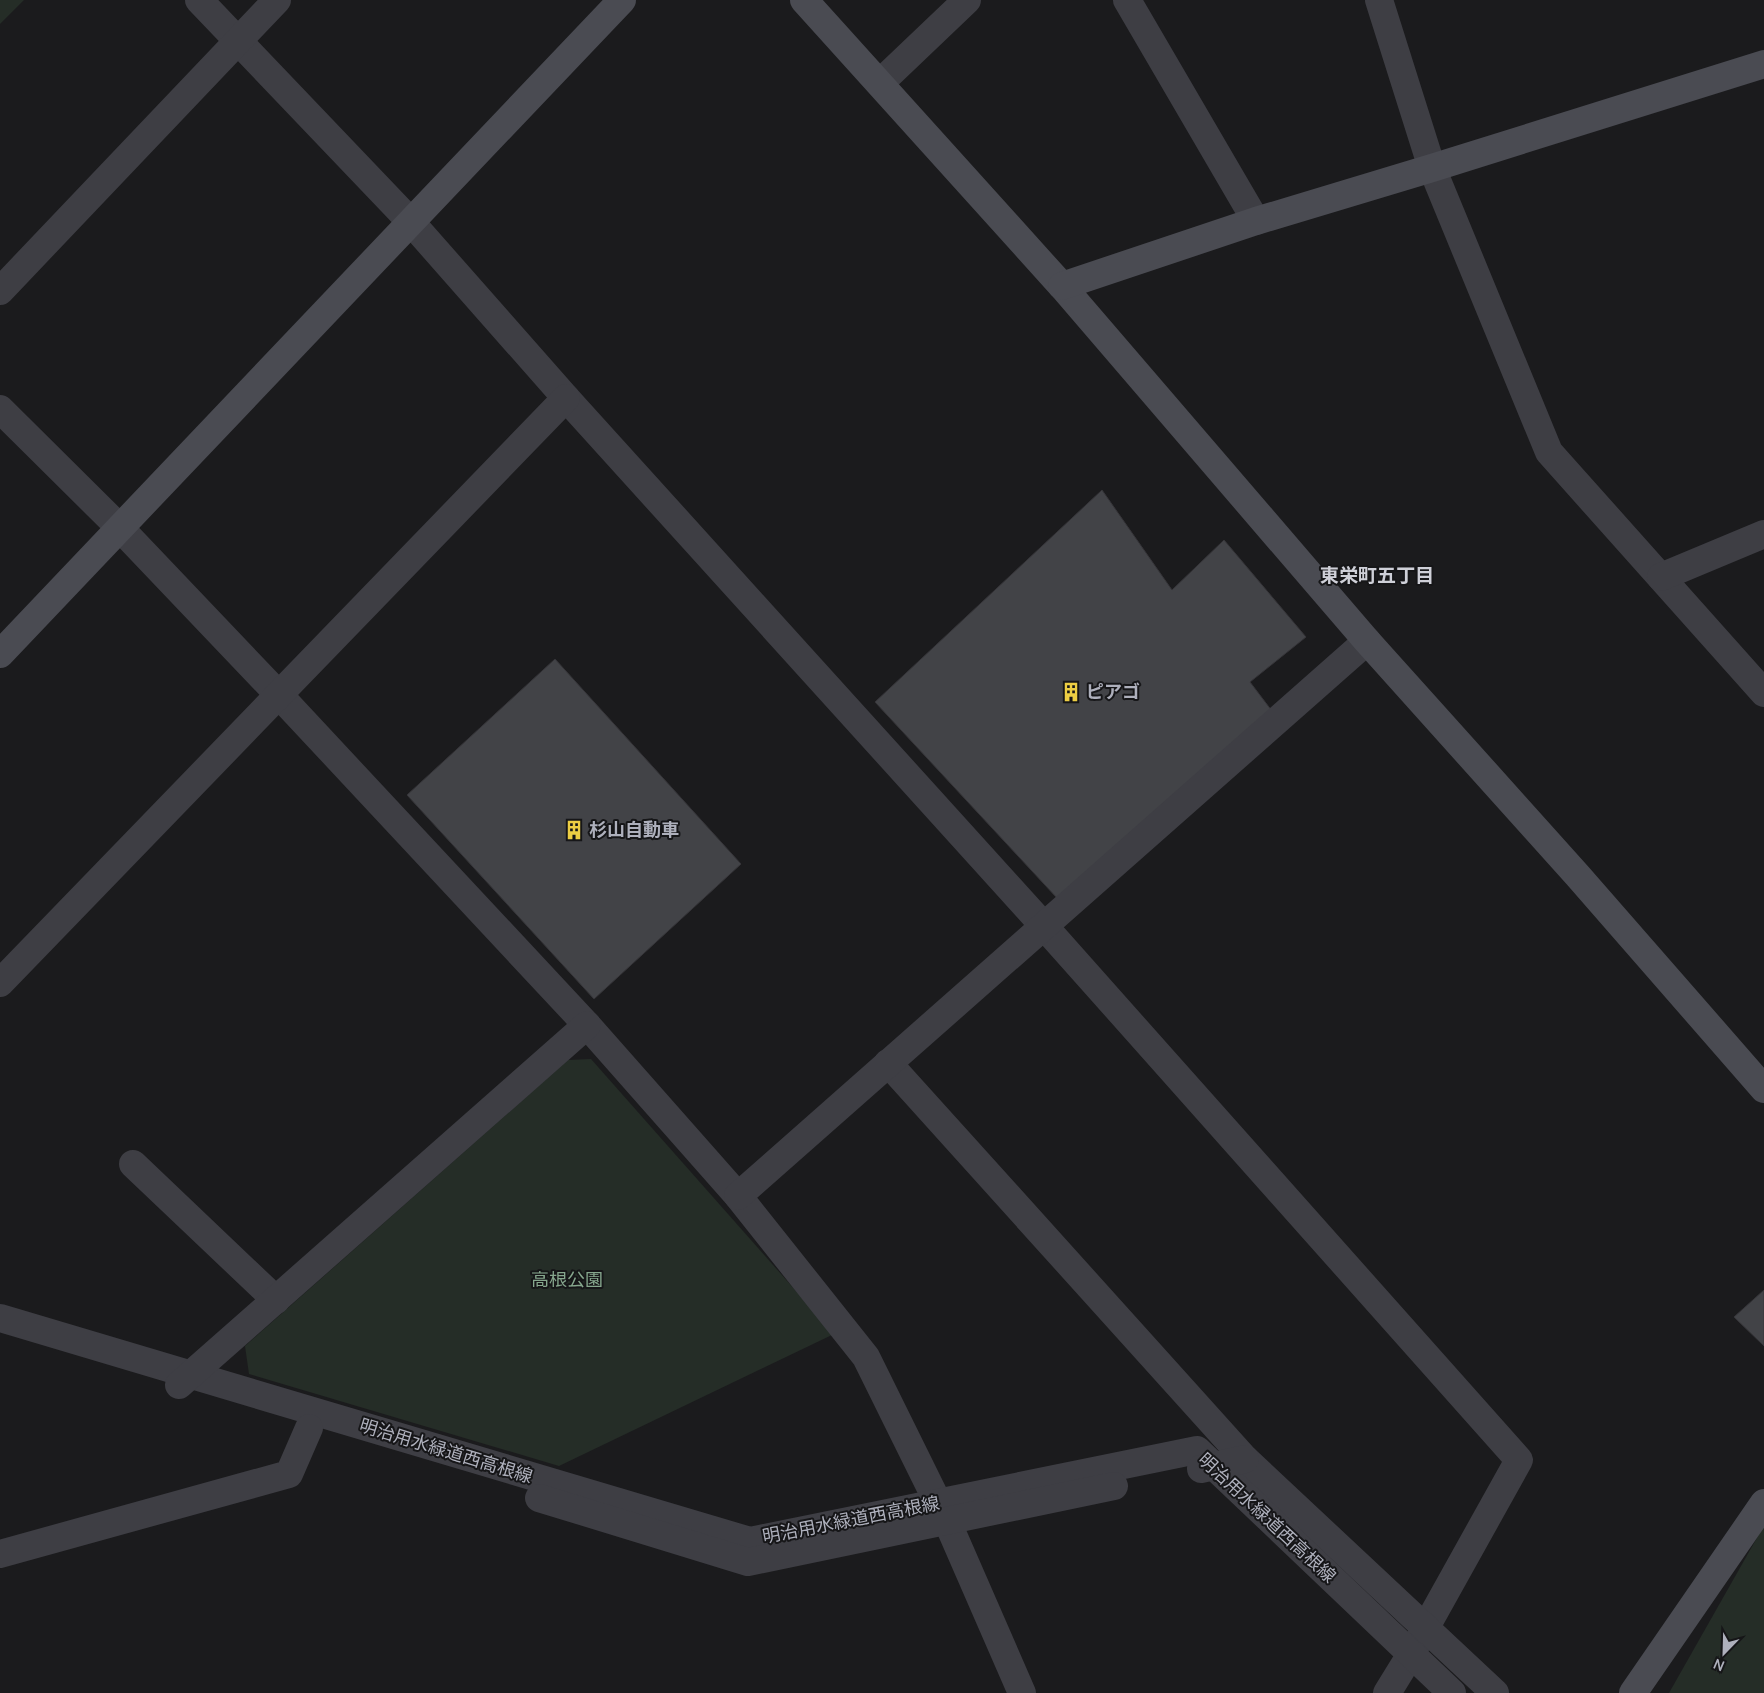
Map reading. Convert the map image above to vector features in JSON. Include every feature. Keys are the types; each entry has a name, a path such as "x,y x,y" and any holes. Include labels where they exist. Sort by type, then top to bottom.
{"street":[{"path":"199,0 410,221 566,398 1043,925 1519,1460 1411,1654 1387,1693"},
{"path":"0,291 277,0"},
{"path":"0,654 622,0"},
{"path":"804,0 1062,286 1367,641 1578,876 1764,1089"},
{"path":"880,83 967,0"},
{"path":"1128,0 1256,221"},
{"path":"1379,0 1432,168 1549,452 1764,693"},
{"path":"1062,286 1256,221 1764,64"},
{"path":"0,983 566,398"},
{"path":"0,409 119,527 279,695 587,1025 738,1196 866,1357 942,1512 1022,1693"},
{"path":"1661,577 1764,534"},
{"path":"738,1196 1367,641"},
{"path":"184,1381 587,1025"},
{"path":"888,1063 1246,1459 1495,1693"},
{"path":"133,1164 276,1300"},
{"name":"明治用水緑道西高根線","path":"0,1318 184,1381 750,1541 942,1512"},
{"path":"0,1334 184,1381 309,1428 748,1562 942,1512 1246,1459"},
{"path":"0,1554 289,1474 309,1428"},
{"name":"明治用水緑道西高根線","path":"1213,1466 1452,1693"},
{"path":"1633,1693 1764,1504"}],"green space":[{"path":"0,0 24,0 0,24"},
{"name":"高根公園","path":"591,1059 834,1334 559,1466 249,1374 245,1346 568,1060"},
{"path":"1764,1526 1764,1693 1669,1693 1762,1529"}],"building":[{"name":"ピアゴ","path":"1102,490 1172,590 1224,540 1306,637 1250,682 1278,719 1057,898 875,702"},
{"name":"杉山自動車","path":"555,659 741,864 594,999 407,795"},
{"path":"1764,1290 1764,1346 1734,1317"}],"place":[{"name":"ピアゴ","path":"1071,692"},
{"name":"杉山自動車","path":"574,830"}],"district":[{"name":"東栄町五丁目","path":"1377,575"}]}
